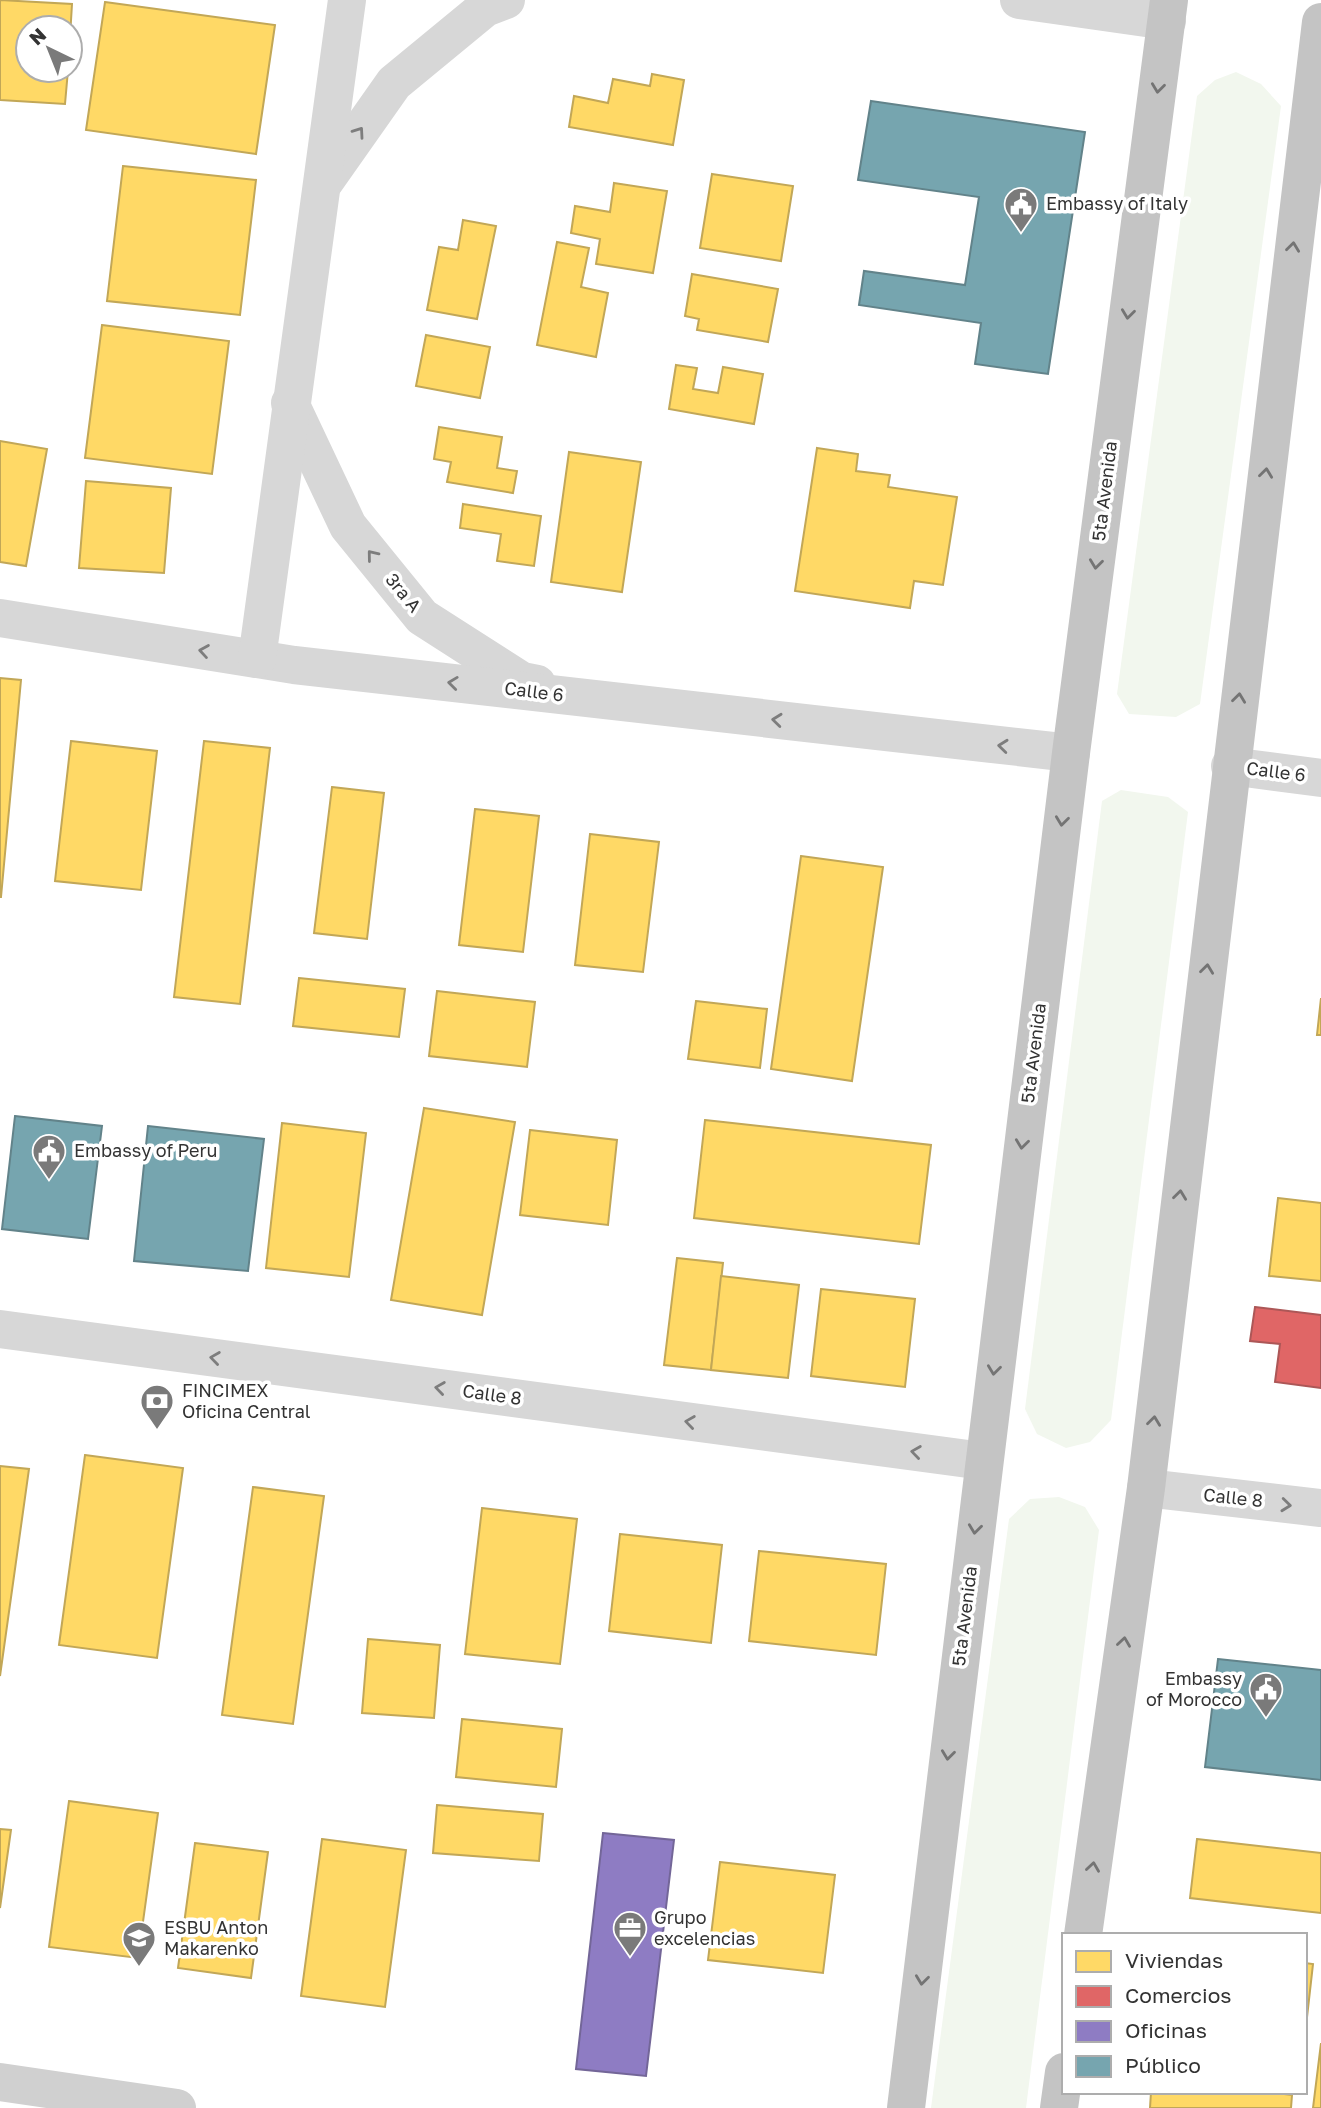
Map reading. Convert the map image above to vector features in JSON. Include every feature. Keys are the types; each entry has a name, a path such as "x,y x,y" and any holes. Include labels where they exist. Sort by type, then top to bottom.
{"highway":[{"name":"5ta Avenida","path":"906,2108 1071,753 1168,10"},
{"path":"1083,1933 1146,1489 1230,766 1320,38"},
{"path":"1059,2108 1062,2086"}],"main road":[{"path":"0,2082 177,2108"}],"street":[{"path":"257,659 347,0"},
{"path":"320,188 394,83 485,8 506,0"},
{"path":"1019,0 1168,10"},
{"name":"3ra A","path":"290,403 348,526 422,617 522,681 635,704"},
{"name":"Calle 6","path":"0,618 257,659 1071,753"},
{"name":"Calle 6","path":"1230,766 1321,778"},
{"name":"Calle 8","path":"0,1329 983,1461"},
{"name":"Calle 8","path":"1146,1489 1321,1508"}],"shaded area":[{"path":"1236,72 1261,84 1281,106 1200,704 1176,717 1129,714 1117,694 1197,96 1215,80"},
{"path":"1121,790 1168,797 1188,812 1111,1420 1090,1442 1066,1448 1037,1434 1025,1409 1102,801"},
{"path":"1059,1497 1085,1507 1099,1530 1026,2108 931,2108 1009,1519 1030,1499"}],"building: Viviendas":[{"path":"0,0 72,4 71,14 14,14 14,84 67,84 65,104 0,100"},
{"path":"105,2 275,25 256,154 86,130"},
{"path":"652,74 684,80 673,145 569,127 574,96 608,103 613,79 650,86"},
{"path":"123,166 256,180 240,315 107,301"},
{"path":"712,174 793,186 781,261 700,248"},
{"path":"614,183 667,191 653,273 596,264 600,239 571,233 575,206 610,212"},
{"path":"463,220 496,226 477,319 427,310 439,247 458,250"},
{"path":"557,242 589,248 581,287 608,293 596,357 537,345"},
{"path":"692,274 778,289 768,342 697,330 699,319 685,316"},
{"path":"102,325 229,341 212,474 85,458"},
{"path":"426,335 490,347 480,398 416,386"},
{"path":"676,365 697,368 693,389 718,393 723,367 763,374 754,424 669,409"},
{"path":"439,427 502,437 497,468 517,471 513,493 447,482 451,462 434,459"},
{"path":"0,441 47,449 26,566 0,562"},
{"path":"817,448 858,454 856,471 890,475 888,487 957,497 943,585 914,581 910,608 795,591"},
{"path":"569,452 641,462 622,592 551,582"},
{"path":"86,481 171,488 164,573 79,568"},
{"path":"463,504 541,516 534,566 497,561 501,534 460,528"},
{"path":"0,678 21,680 1,897 0,897"},
{"path":"71,741 157,751 141,890 55,881"},
{"path":"204,741 270,748 240,1004 174,997"},
{"path":"332,787 384,793 367,939 314,933"},
{"path":"475,809 539,816 523,952 459,945"},
{"path":"590,834 659,842 643,972 575,965"},
{"path":"801,856 883,867 852,1081 771,1069"},
{"path":"299,978 405,989 399,1037 293,1026"},
{"path":"437,991 535,1002 527,1067 429,1056"},
{"path":"1321,998 1321,1035 1317,1035"},
{"path":"696,1001 767,1009 760,1068 688,1059"},
{"path":"424,1108 515,1122 482,1315 391,1300"},
{"path":"705,1120 931,1145 919,1244 694,1218"},
{"path":"282,1123 366,1133 349,1277 266,1268"},
{"path":"530,1130 617,1140 608,1225 520,1215"},
{"path":"1278,1198 1321,1203 1321,1281 1269,1276"},
{"path":"677,1258 723,1263 711,1370 664,1365"},
{"path":"721,1276 799,1285 788,1378 711,1370"},
{"path":"821,1289 915,1299 905,1387 811,1376"},
{"path":"85,1455 183,1468 157,1658 59,1645"},
{"path":"0,1466 29,1469 0,1676"},
{"path":"253,1487 324,1496 293,1724 222,1715"},
{"path":"482,1508 577,1519 560,1664 465,1654"},
{"path":"620,1534 722,1545 711,1643 609,1631"},
{"path":"759,1551 886,1564 876,1655 749,1641"},
{"path":"368,1639 440,1645 434,1718 362,1713"},
{"path":"462,1719 562,1729 556,1787 456,1777"},
{"path":"69,1801 158,1813 138,1958 49,1947"},
{"path":"437,1805 543,1814 539,1861 433,1853"},
{"path":"0,1829 11,1830 0,1908"},
{"path":"322,1839 406,1850 385,2007 301,1996"},
{"path":"1197,1839 1321,1853 1321,1913 1190,1898"},
{"path":"195,1843 268,1852 251,1978 178,1968"},
{"path":"720,1862 835,1875 823,1973 708,1960"},
{"path":"1307,1963 1313,1964 1307,2017"},
{"path":"1321,2043 1321,2108 1313,2108"},
{"path":"1151,2094 1292,2095 1291,2108 1150,2108"}],"building: Comercios":[{"path":"1255,1307 1321,1315 1321,1388 1275,1382 1280,1344 1250,1341"}],"building: Oficinas":[{"path":"603,1833 674,1840 646,2076 576,2069"}],"building: Público":[{"name":"Embassy of Italy","path":"871,101 1085,132 1048,374 975,364 981,323 859,305 864,271 965,285 979,197 858,180"},
{"path":"15,1116 102,1126 88,1239 2,1229"},
{"path":"148,1126 264,1139 248,1271 134,1261"},
{"name":"Embassy of Morocco","path":"1218,1659 1321,1670 1321,1780 1205,1767"}],"place":[{"name":"Embassy of Italy","path":"1021,234"},
{"name":"Embassy of Peru","path":"49,1181"},
{"name":"FINCIMEX Oficina Central","path":"157,1431"},
{"name":"Embassy of Morocco","path":"1266,1719"},
{"name":"Grupo excelencias","path":"630,1958"},
{"name":"ESBU Anton Makarenko","path":"139,1968"}]}
